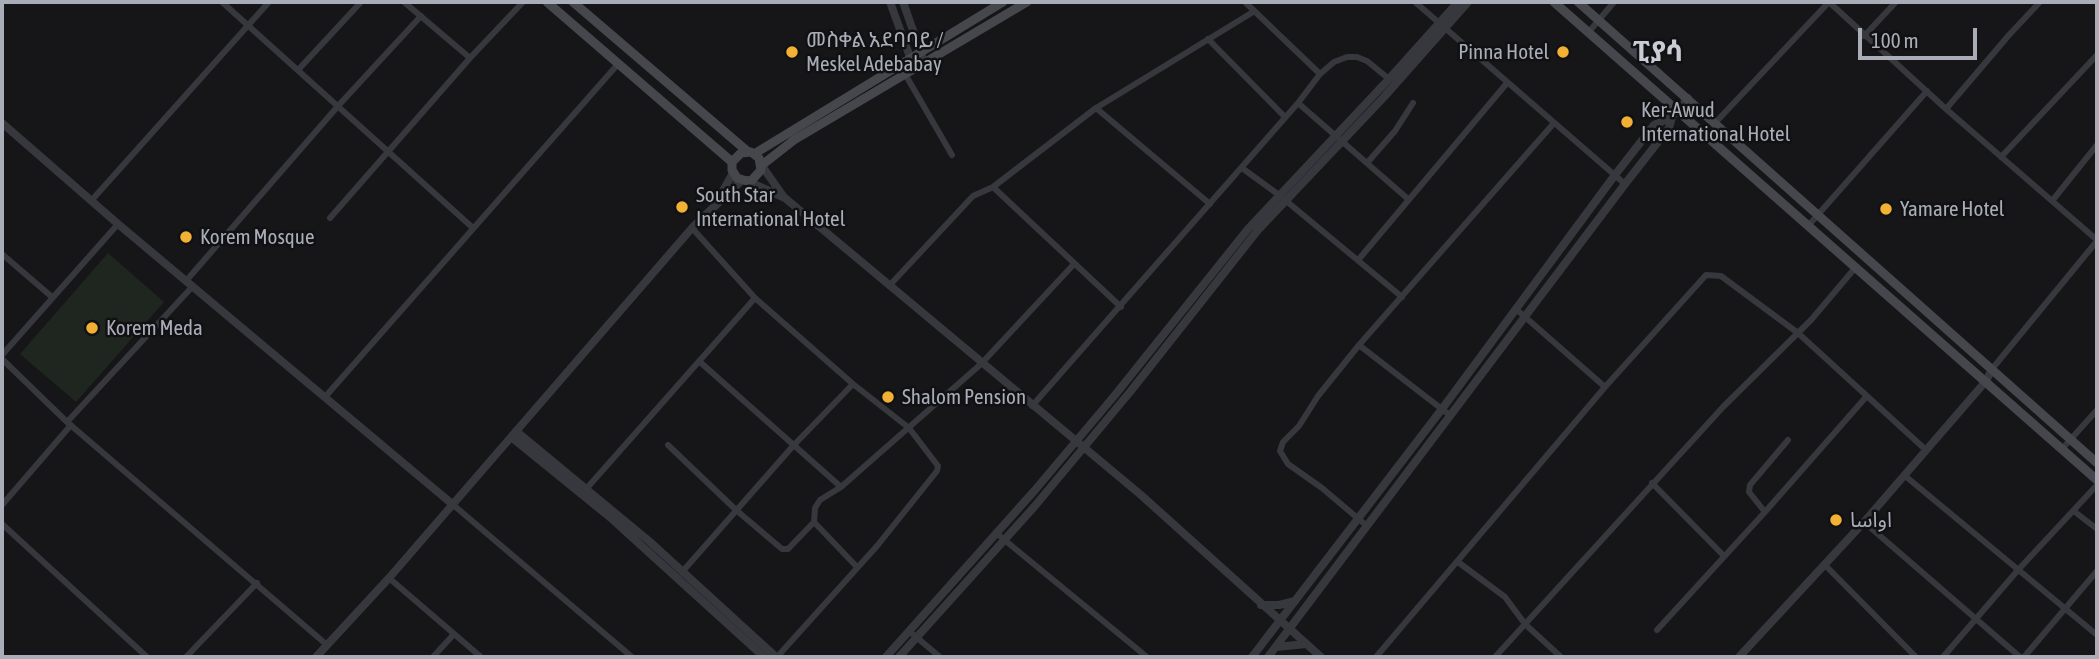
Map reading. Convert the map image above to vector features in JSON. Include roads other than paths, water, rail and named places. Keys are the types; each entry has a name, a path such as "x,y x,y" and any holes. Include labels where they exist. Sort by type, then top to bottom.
{"main road":[{"path":"548,2 732,162"},
{"path":"573,2 751,152 762,166"},
{"path":"923,57 1003,2"},
{"path":"912,63 905,74 794,140 762,166 757,178 744,181 733,173 732,162 737,155 751,152 912,63 923,57 1027,2"},
{"path":"1553,2 1675,113 2097,480"},
{"path":"1578,2 2097,463"}],"street":[{"path":"222,2 473,228"},
{"path":"91,201 269,2"},
{"path":"298,70 360,2"},
{"path":"404,2 470,58"},
{"path":"330,218 470,58 523,2"},
{"path":"890,2 912,63"},
{"path":"903,2 923,57"},
{"path":"1245,2 1320,74"},
{"path":"1415,2 1625,184"},
{"path":"886,657 913,634 1004,540 1207,278 1442,26 1458,2"},
{"path":"1339,138 1389,79 1468,2"},
{"path":"1588,33 1615,2"},
{"path":"1715,123 1829,2 2097,241 1986,381 1864,522 1738,657"},
{"path":"1864,36 1896,2"},
{"path":"1947,109 2040,2"},
{"path":"889,286 965,203 993,187 1096,107 1253,12"},
{"path":"2,505 338,106 421,16"},
{"path":"1208,39 1285,117"},
{"path":"2001,157 2097,55"},
{"path":"1032,406 1242,168 1320,74 1334,62 1347,57 1357,57 1367,61 1389,79"},
{"path":"325,397 618,64"},
{"path":"905,74 952,155"},
{"path":"1359,259 1507,83"},
{"path":"1808,226 1927,92"},
{"path":"1268,657 1669,128 1675,113 1688,98"},
{"path":"1298,103 1408,199"},
{"path":"1367,163 1395,131 1413,103"},
{"path":"1096,107 1210,204"},
{"path":"1252,657 1442,409 1615,175 1654,125 1675,113"},
{"path":"2,123 632,657"},
{"path":"1367,526 1322,488 1288,464 1280,451 1286,438 1299,426 1318,396 1359,345 1554,124"},
{"path":"2052,201 2097,145"},
{"path":"762,166 785,198 1141,495 1321,657"},
{"path":"1242,168 1359,259 1402,297"},
{"path":"717,202 733,173"},
{"path":"316,657 389,578 451,503 717,202 744,181 785,198"},
{"path":"993,187 1121,307"},
{"path":"118,224 2,357 69,423 327,645"},
{"path":"513,434 587,488 777,657 858,567 937,471 938,465 909,428 853,384 755,298 692,228"},
{"path":"2,254 52,297"},
{"path":"668,445 736,510 784,549 790,547 814,522 815,508 820,500 841,487 981,364 1074,264"},
{"path":"1495,657 1652,483 1723,407 1798,333 1855,268"},
{"path":"1376,657 1605,387 1706,275 1721,276 1798,333 1926,450"},
{"path":"587,488 755,298"},
{"path":"1516,309 1605,387"},
{"path":"1359,345 1451,416"},
{"path":"700,362 841,487"},
{"path":"683,571 793,446 853,384"},
{"path":"1657,630 1866,397"},
{"path":"2062,449 2097,410"},
{"path":"513,434 612,519 764,657"},
{"path":"1765,512 1749,492 1749,485 1788,440"},
{"path":"899,657 913,634 996,533 1079,445"},
{"path":"1904,475 2097,635"},
{"path":"1943,657 2018,570 2075,512 2097,480"},
{"path":"1652,483 1724,556"},
{"path":"2075,512 2097,530"},
{"path":"814,522 858,567"},
{"path":"1864,522 2022,657 2066,610 2097,571"},
{"path":"2,524 147,657"},
{"path":"996,533 1147,657"},
{"path":"1458,562 1505,597 1525,624 1561,657"},
{"path":"1824,564 1916,657"},
{"path":"389,578 481,657"},
{"path":"186,657 257,583"},
{"path":"1264,608 1295,601"},
{"path":"1264,608 1269,620 1266,638"},
{"path":"1302,614 1304,643"},
{"path":"433,657 454,634"},
{"path":"913,634 940,657"},
{"path":"1276,647 1304,643"}],"place":[{"name":"መስቀል አደባባይ / Meskel Adebabay","path":"792,52"},
{"name":"Pinna Hotel","path":"1563,52"},
{"name":"Ker-Awud International Hotel","path":"1627,122"},
{"name":"South Star International Hotel","path":"682,207"},
{"name":"Yamare Hotel","path":"1886,209"},
{"name":"Korem Mosque","path":"186,237"},
{"name":"Korem Meda","path":"92,328"},
{"name":"Shalom Pension","path":"888,397"},
{"name":"اواسا","path":"1836,520"}],"district":[{"name":"ፒያሳ","path":"1658,52"}]}
